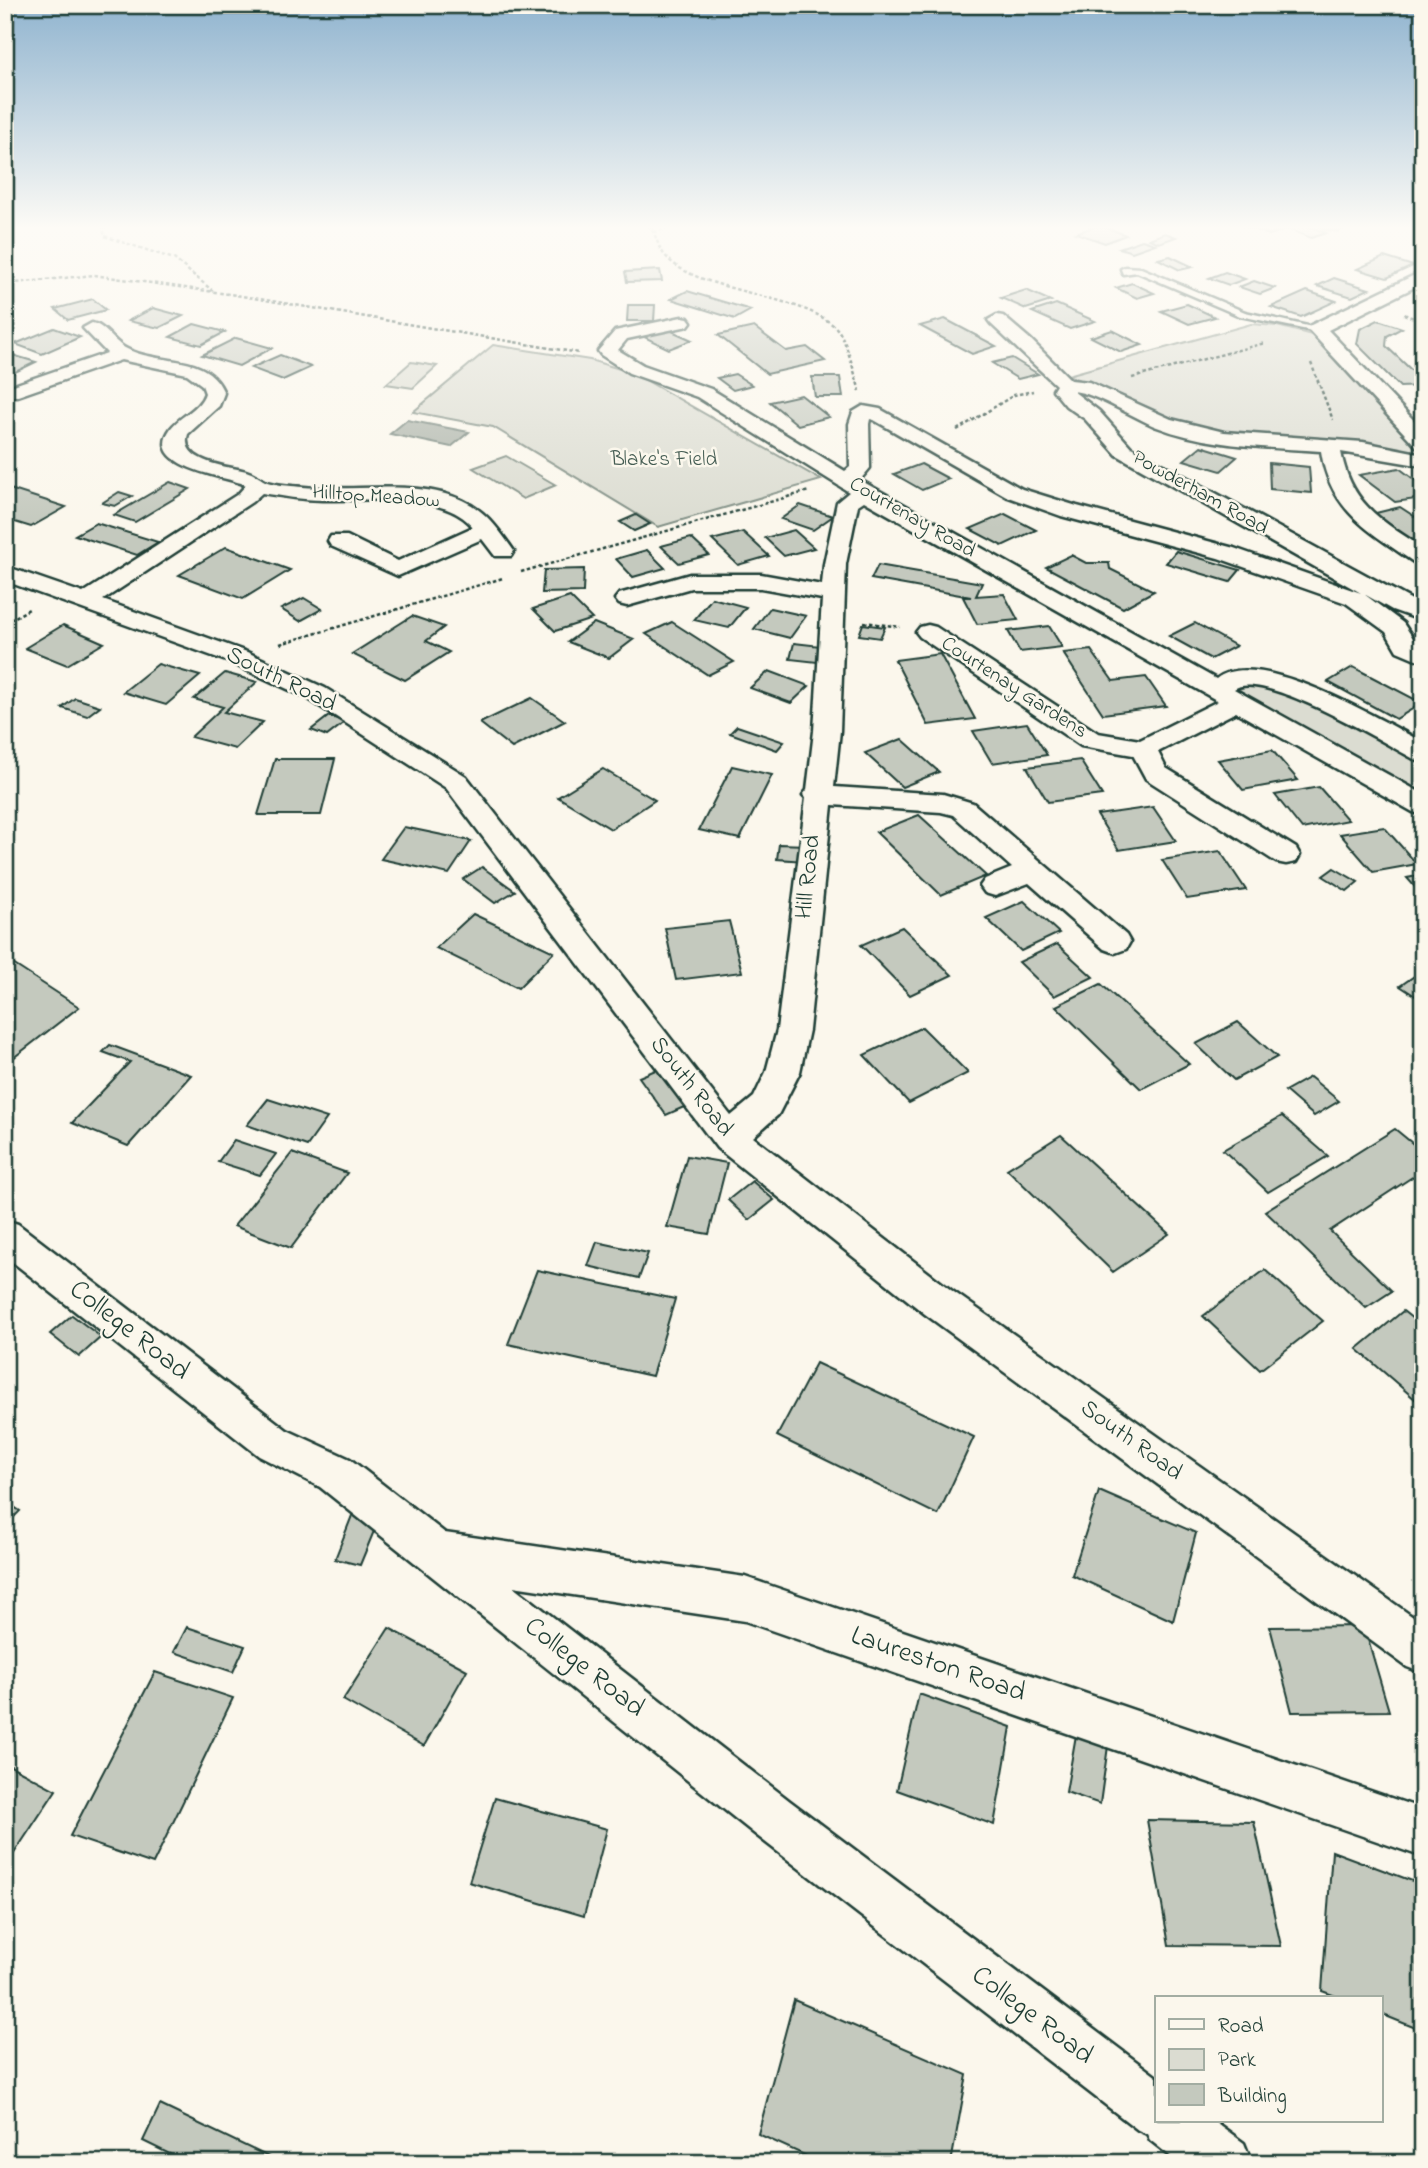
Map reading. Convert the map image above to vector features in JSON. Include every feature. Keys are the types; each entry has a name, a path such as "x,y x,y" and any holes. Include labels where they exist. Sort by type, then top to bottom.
{"street":[{"path":"607,351 621,335 662,326"},
{"path":"1004,326 1066,385"},
{"path":"1323,326 1317,329 1423,442"},
{"name":"Hilltop Meadow","path":"92,328 121,354 183,368 207,378 215,389 212,404 177,435 177,448 189,460 253,480 257,486 318,494 387,494 444,500 471,511 503,551"},
{"name":"Courtenay Road","path":"607,351 636,369 704,393 856,486 1423,806"},
{"path":"11,392 121,354"},
{"name":"Powderham Road","path":"1423,460 1333,445 1224,438 1193,432 1164,423 1082,386 1066,385 1062,390 1092,415 1124,451 1400,604 1423,614"},
{"name":"Powderham Road","path":"863,412 880,415 940,452 1026,496 1069,511 1226,553 1354,598 1395,628 1406,646 1423,654"},
{"path":"856,486 860,468 859,424 863,412"},
{"path":"1333,445 1338,483 1356,512 1423,558"},
{"path":"85,602 245,498 257,486"},
{"name":"Hill Road","path":"730,1138 766,1106 783,1072 793,1030 817,795 827,731 835,564 848,502 856,486"},
{"name":"Hilltop Meadow","path":"339,541 398,569 485,530"},
{"name":"South Road","path":"5,573 238,657 316,693 456,782 730,1138 937,1302 1423,1651"},
{"path":"627,598 690,581 761,581 833,606"},
{"name":"Courtenay Gardens","path":"929,632 1090,740 1143,749"},
{"path":"1286,855 1155,773 1143,749 1226,696 1228,681 1245,676 1312,694 1423,753"},
{"path":"817,795 930,802 963,809 1115,942"},
{"path":"995,886 1034,870"},
{"name":"College Road","path":"5,1235 272,1443 335,1473 773,1818 1155,2109"},
{"name":"Laureston Road","path":"439,1553 745,1599 1423,1833"},
{"path":"1170,2122 1224,2163"}],"lane":[{"path":"1303,326 1317,329"}],"path":[{"path":"415,326 572,353 607,351"},
{"path":"835,326 859,387 863,412"},
{"path":"1143,374 1272,341"},
{"path":"1309,358 1335,423 1333,445"},
{"path":"940,452 947,447 954,432 982,413 1014,395 1039,390"},
{"path":"517,574 856,486"},
{"path":"238,657 504,578"},
{"path":"833,606 929,632"}],"green space":[{"path":"1243,326 1278,326 1312,335 1421,449 1420,455 1212,432 1169,420 1068,375"},
{"name":"Blake's Field","path":"493,345 590,360 633,373 821,480 658,527 493,427 413,412"},
{"path":"411,362 437,366 413,388 386,384"},
{"path":"506,456 556,485 523,499 473,468"},
{"path":"1252,684 1309,699 1423,762 1423,796 1236,690"}],"shaded area":[{"path":"407,420 469,432 451,447 390,434"}],"building":[{"path":"190,326 225,332 201,345 170,337"},
{"path":"920,326 959,326 996,346 972,354"},
{"path":"1366,326 1402,328 1387,336 1386,346 1423,381 1423,386 1400,387 1357,344 1360,329"},
{"path":"754,327 786,351 807,347 825,361 767,374 718,335"},
{"path":"54,328 80,337 42,354 15,344"},
{"path":"665,328 692,340 669,349 642,336"},
{"path":"1112,330 1142,345 1121,352 1091,337"},
{"path":"236,338 272,348 239,366 202,355"},
{"path":"9,354 36,362 5,377 5,356"},
{"path":"280,355 311,367 283,380 251,368"},
{"path":"1012,358 1038,374 1018,379 992,363"},
{"path":"735,374 752,385 733,390 717,378"},
{"path":"812,377 840,377 843,397 815,397"},
{"path":"801,395 829,417 798,425 770,402"},
{"path":"1201,446 1237,457 1221,471 1184,460"},
{"path":"1269,463 1309,467 1311,493 1270,489"},
{"path":"921,464 949,479 922,490 894,474"},
{"path":"1399,468 1423,486 1423,498 1395,502 1359,475"},
{"path":"170,482 190,489 135,522 114,515"},
{"path":"10,489 66,507 31,527 5,519 5,492"},
{"path":"119,492 132,496 115,506 102,503"},
{"path":"800,505 833,516 813,530 781,519"},
{"path":"1400,507 1423,522 1423,548 1372,514"},
{"path":"1005,514 1036,530 1002,546 970,529"},
{"path":"636,515 650,524 634,531 620,522"},
{"path":"96,523 158,542 137,555 75,535"},
{"path":"794,530 814,548 784,556 765,538"},
{"path":"743,532 769,556 738,565 712,540"},
{"path":"691,538 709,555 679,563 661,546"},
{"path":"226,547 290,570 243,599 179,575"},
{"path":"647,550 665,568 633,577 616,559"},
{"path":"1176,551 1240,570 1230,582 1166,563"},
{"path":"1071,555 1086,563 1109,563 1110,569 1154,591 1123,608 1046,567"},
{"path":"878,565 982,583 976,596 1004,594 1018,620 977,624 963,597 971,597 871,579"},
{"path":"584,569 583,592 542,593 544,570"},
{"path":"570,597 592,619 555,631 533,609"},
{"path":"304,598 322,609 300,621 281,609"},
{"path":"712,598 746,607 729,628 694,620"},
{"path":"770,608 806,616 790,638 754,629"},
{"path":"412,616 444,627 426,641 449,652 405,680 352,654"},
{"path":"672,622 734,662 708,675 646,634"},
{"path":"594,623 634,639 609,658 568,642"},
{"path":"1195,623 1236,646 1211,659 1169,636"},
{"path":"863,624 885,627 880,638 859,635"},
{"path":"63,625 104,643 67,665 25,648"},
{"path":"1049,626 1062,647 1020,652 1008,631"},
{"path":"794,643 821,646 817,662 790,659"},
{"path":"1091,650 1113,681 1146,677 1166,706 1103,714 1063,653"},
{"path":"940,654 975,719 928,725 895,660"},
{"path":"158,664 200,676 166,705 123,692"},
{"path":"1353,667 1422,703 1396,719 1328,682"},
{"path":"769,671 809,686 791,703 750,688"},
{"path":"225,673 257,682 224,712 263,722 235,749 191,737 223,707 194,699"},
{"path":"75,698 100,706 87,716 62,708"},
{"path":"532,698 565,721 512,748 480,723"},
{"path":"329,716 345,722 327,736 311,730"},
{"path":"1027,723 1047,755 992,763 973,731"},
{"path":"737,726 784,742 777,750 730,733"},
{"path":"902,739 939,772 902,787 865,753"},
{"path":"1272,750 1298,780 1243,790 1218,760"},
{"path":"275,759 335,759 321,815 258,815"},
{"path":"1080,760 1102,795 1048,802 1027,767"},
{"path":"732,766 772,775 740,839 699,830"},
{"path":"603,769 655,800 611,829 558,797"},
{"path":"1319,787 1348,820 1302,829 1275,795"},
{"path":"1153,807 1176,841 1119,850 1097,815"},
{"path":"919,815 986,876 941,895 876,832"},
{"path":"404,827 471,841 449,874 381,859"},
{"path":"1384,827 1417,864 1373,872 1340,834"},
{"path":"779,844 806,845 805,861 777,859"},
{"path":"1220,851 1246,890 1187,899 1162,860"},
{"path":"482,867 515,891 495,903 463,879"},
{"path":"1334,868 1358,882 1347,891 1323,876"},
{"path":"1423,875 1423,896 1407,878"},
{"path":"1024,901 1059,933 1021,951 986,918"},
{"path":"473,914 554,952 518,988 436,948"},
{"path":"729,921 742,972 676,980 665,928"},
{"path":"902,927 952,975 910,995 861,945"},
{"path":"1057,944 1093,977 1054,996 1019,962"},
{"path":"13,964 79,1007 8,1062 5,1060 5,970"},
{"path":"1423,970 1423,1001 1400,986"},
{"path":"1101,984 1189,1064 1141,1089 1056,1006"},
{"path":"1238,1022 1277,1057 1234,1080 1196,1044"},
{"path":"922,1027 968,1073 909,1103 864,1055"},
{"path":"110,1045 191,1075 128,1146 72,1123 130,1062 103,1052"},
{"path":"665,1066 693,1103 666,1115 639,1077"},
{"path":"1310,1077 1339,1101 1314,1116 1285,1091"},
{"path":"268,1099 327,1118 307,1146 247,1125"},
{"path":"1282,1116 1328,1156 1268,1192 1223,1150"},
{"path":"1395,1129 1423,1152 1423,1170 1330,1231 1392,1291 1366,1308 1265,1211"},
{"path":"1061,1135 1169,1234 1113,1272 1007,1169"},
{"path":"234,1140 276,1154 260,1175 218,1162"},
{"path":"292,1153 347,1173 291,1248 234,1226"},
{"path":"687,1156 727,1163 709,1234 667,1227"},
{"path":"752,1181 774,1200 749,1220 728,1200"},
{"path":"597,1242 648,1253 639,1278 588,1266"},
{"path":"537,1270 675,1299 652,1376 508,1344"},
{"path":"1265,1270 1323,1321 1260,1370 1203,1316"},
{"path":"1403,1311 1423,1327 1423,1406 1357,1349"},
{"path":"72,1315 101,1337 79,1357 50,1334"},
{"path":"816,1363 974,1437 938,1515 777,1436"},
{"path":"1099,1491 1196,1533 1173,1621 1072,1575"},
{"path":"5,1501 20,1511 5,1526"},
{"path":"355,1508 381,1514 360,1565 335,1559"},
{"path":"1364,1626 1389,1711 1292,1712 1270,1627"},
{"path":"187,1627 245,1646 233,1672 174,1652"},
{"path":"389,1628 467,1670 424,1746 343,1700"},
{"path":"155,1672 233,1698 153,1864 70,1836"},
{"path":"919,1694 1011,1727 994,1825 897,1790"},
{"path":"1076,1735 1108,1746 1100,1804 1066,1792"},
{"path":"5,1763 56,1790 5,1867"},
{"path":"495,1798 607,1829 584,1916 469,1882"},
{"path":"1147,1820 1254,1822 1281,1946 1169,1945"},
{"path":"1332,1851 1423,1885 1423,2031 1382,2014 1382,1996 1336,1996 1322,1991"},
{"path":"794,2000 967,2075 951,2163 822,2163 758,2134"},
{"path":"160,2105 281,2163 188,2163 143,2141"}]}
